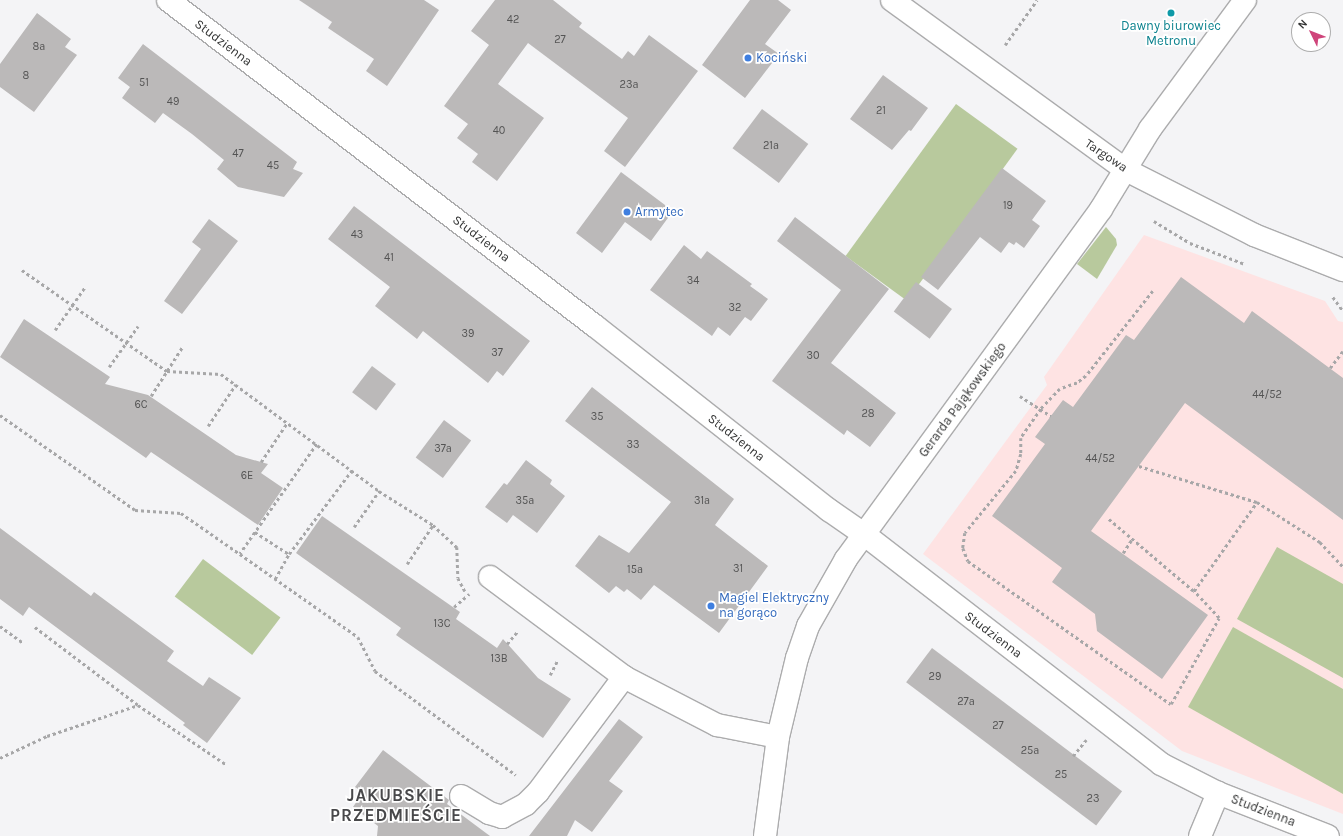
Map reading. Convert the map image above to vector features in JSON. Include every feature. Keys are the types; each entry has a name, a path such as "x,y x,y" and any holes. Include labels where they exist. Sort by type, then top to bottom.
{"street":[{"name":"Studzienna","path":"168,0 595,326 829,510 865,535 1150,756 1186,778 1218,793 1328,836"},
{"name":"Targowa","path":"892,0 1126,170 1254,235 1343,270"},
{"name":"Gerarda Pająkowskiego","path":"765,836 778,737 797,658 808,626 846,559 865,535 1101,209 1150,130 1245,0"},
{"path":"490,577 624,677 717,725 778,737"},
{"path":"462,796 489,813 502,817 526,804 538,792 624,677"},
{"path":"1200,836 1218,793"}],"path":[{"path":"1005,45 1037,0"},
{"path":"22,270 167,371 221,374 379,491 433,525 457,547 458,578 462,589 475,599"},
{"path":"55,330 85,287"},
{"path":"1109,519 1194,591 1219,618 1171,704 968,561 962,548 965,533 1016,471 1021,454 1021,438 1041,409 1060,389 1077,383 1086,376 1153,291"},
{"path":"1333,297 1343,311"},
{"path":"109,367 138,326"},
{"path":"151,396 183,346"},
{"path":"1330,368 1343,350"},
{"path":"208,426 236,384"},
{"path":"1020,396 1051,416"},
{"path":"0,415 135,510 181,513 240,554 358,637 375,671 538,792"},
{"path":"261,462 287,423"},
{"path":"240,554 317,444"},
{"path":"1139,466 1257,502 1320,542 1343,567"},
{"path":"275,579 289,554 352,470"},
{"path":"354,527 379,491"},
{"path":"1194,591 1257,502"},
{"path":"407,564 433,525"},
{"path":"255,532 289,554"},
{"path":"1123,554 1132,539"},
{"path":"0,626 23,643"},
{"path":"35,627 138,705 227,765"},
{"path":"511,627 523,636"},
{"path":"551,656 563,664"},
{"path":"0,758 47,736 138,705"},
{"path":"1073,756 1091,734"}],"shaded area":[{"path":"1144,235 1325,301 1338,321 1343,322 1343,814 1182,751 923,554 1047,385 1044,377"}],"green space":[{"path":"956,104 1017,149 907,301 845,256"},
{"path":"1106,227 1116,239 1117,245 1097,279 1077,264"},
{"path":"1277,547 1343,584 1343,678 1237,619"},
{"path":"203,559 280,617 252,655 175,597"},
{"path":"1233,627 1343,689 1343,794 1188,707"}],"building":[{"path":"299,0 424,0 439,10 387,86 366,71 374,59 328,28 332,22"},
{"path":"495,0 553,0 582,23 579,27 622,59 628,51 634,56 649,35 698,71 625,167 604,151 628,118 528,43 498,84 544,118 497,181 472,162 478,154 457,138 468,124 444,106 489,45 471,31"},
{"path":"750,0 778,0 791,10 765,44 779,54 745,98 702,65"},
{"path":"37,13 71,39 65,47 77,55 34,112 0,87 0,64"},
{"path":"143,44 297,162 293,169 303,173 284,197 238,187 217,169 224,160 192,134 163,113 155,123 122,98 130,87 118,78"},
{"path":"883,75 928,108 911,131 909,130 892,150 850,119"},
{"path":"762,109 808,144 779,183 733,148"},
{"path":"1002,168 1046,201 1032,220 1040,226 1024,248 1016,242 1014,245 1009,242 1001,253 980,237 938,290 921,277"},
{"path":"621,172 673,211 651,241 625,222 602,253 576,233"},
{"path":"354,206 530,341 503,376 497,371 488,383 423,331 417,339 375,306 390,287 328,239"},
{"path":"795,217 889,289 831,363 896,413 870,447 847,430 844,435 772,381 841,290 777,241"},
{"path":"209,219 238,241 182,314 164,301 201,249 192,242"},
{"path":"684,245 701,259 707,251 752,284 750,286 768,299 751,321 745,317 730,336 718,327 712,336 650,290"},
{"path":"1181,277 1244,323 1252,311 1343,378 1343,520 1185,403 1091,531 1208,615 1162,679 1097,631 1095,614 1052,582 1062,568 992,516 1045,444 1035,437 1063,400 1073,407 1126,335 1134,340"},
{"path":"916,282 952,309 930,339 894,312"},
{"path":"24,319 110,377 105,384 148,395 236,455 268,464 261,473 283,488 258,525 151,452 146,458 0,357"},
{"path":"372,366 396,384 376,410 352,392"},
{"path":"592,387 734,499 715,525 768,566 719,633 654,585 641,600 627,589 624,592 616,586 609,593 575,566 599,535 629,553 671,502 565,421"},
{"path":"444,420 471,440 443,478 416,458"},
{"path":"526,460 552,480 550,484 565,496 537,533 513,515 507,523 485,507 504,483 507,485"},
{"path":"322,516 460,612 456,619 497,648 503,639 538,678 571,699 543,738 396,635 401,628 296,553"},
{"path":"0,528 91,596 94,592 174,651 167,661 203,686 209,677 241,698 207,743 183,725 185,723 29,607 23,616 0,599"},
{"path":"932,648 1122,791 1096,826 906,682"},
{"path":"619,719 643,737 609,781 623,791 592,832 575,820 567,836 529,836"},
{"path":"383,750 449,800 447,804 490,836 377,836 378,826 353,807 363,792 355,787"}],"place":[{"name":"Dawny biurowiec Metronu","path":"1171,13"},
{"name":"Kociński","path":"748,58"},
{"name":"Armytec","path":"627,212"},
{"name":"Magiel Elektryczny na gorąco","path":"711,606"}],"district":[{"name":"JAKUBSKIE PRZEDMIEŚCIE","path":"396,806"}]}
